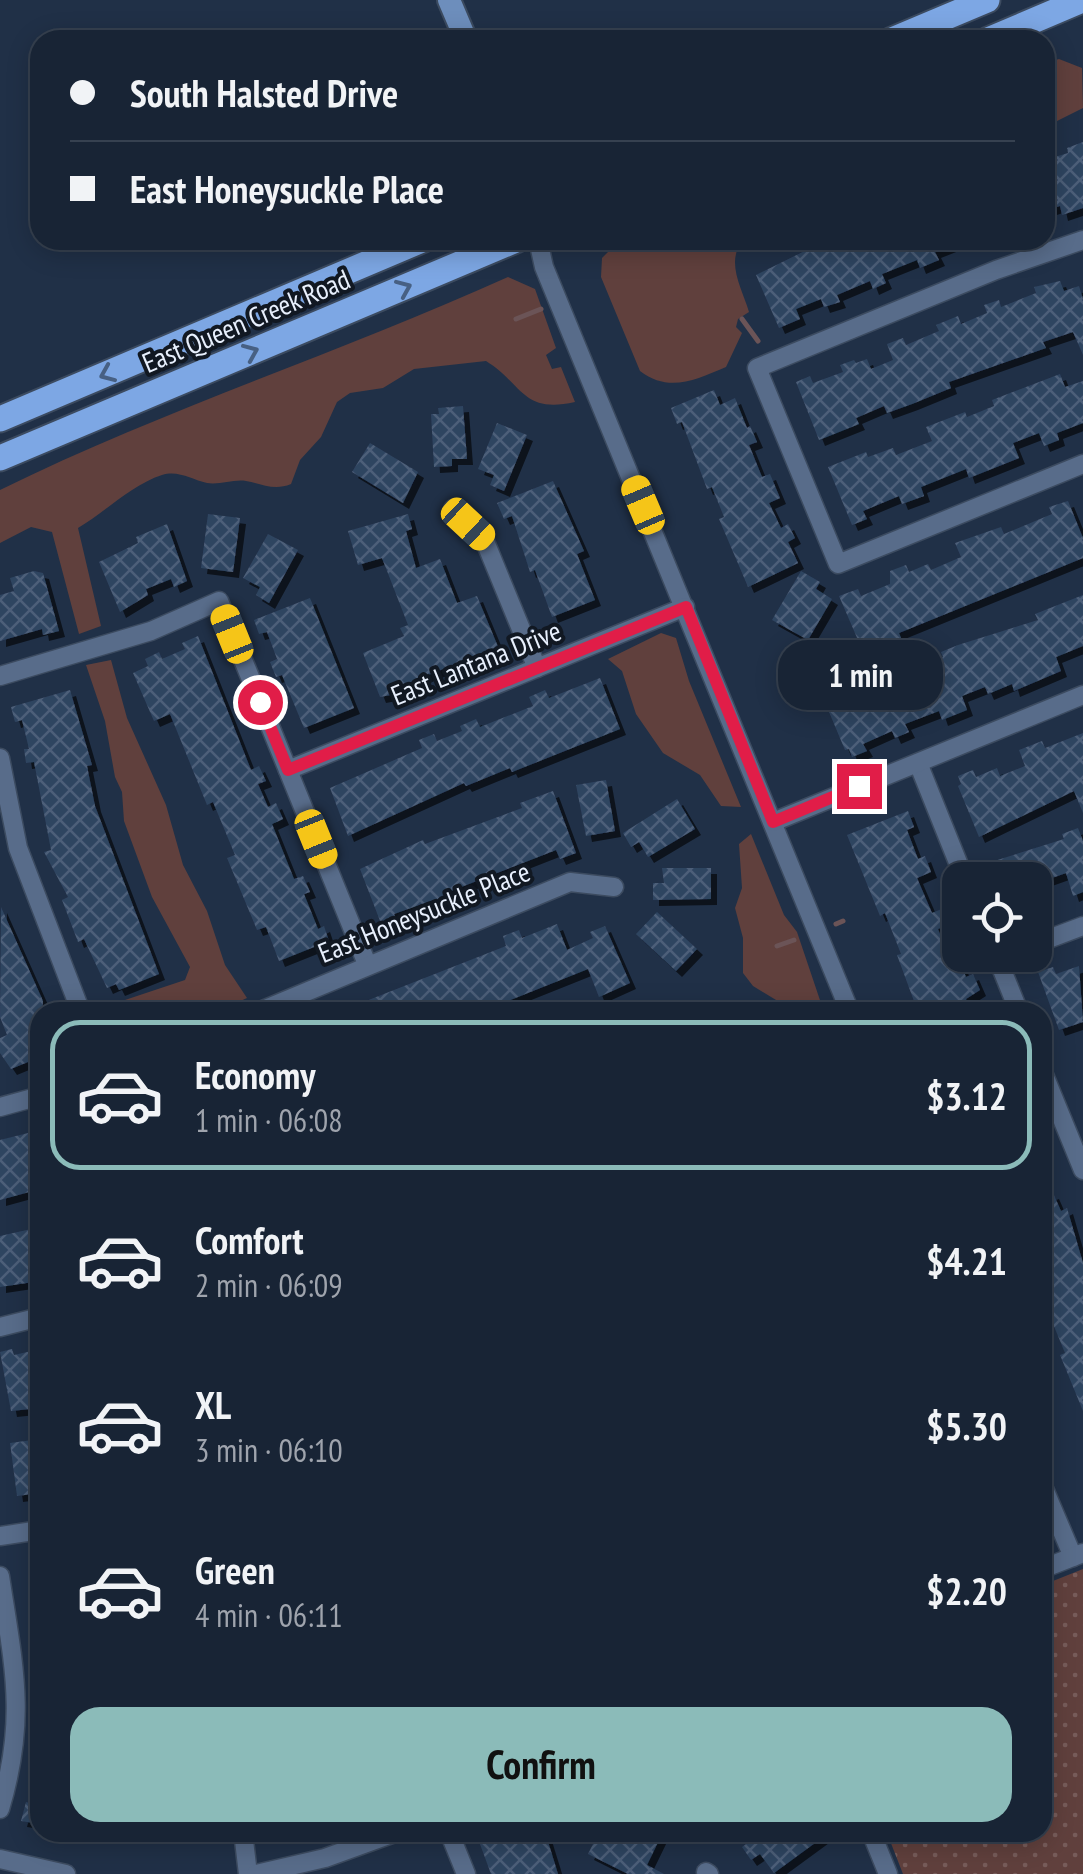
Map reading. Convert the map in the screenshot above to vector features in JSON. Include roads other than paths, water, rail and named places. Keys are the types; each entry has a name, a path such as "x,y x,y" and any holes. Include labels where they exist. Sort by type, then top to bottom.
{"main road":[{"path":"916,30 986,0"},
{"path":"1012,30 1082,0"},
{"name":"East Queen Creek Road","path":"0,419 398,250"},
{"name":"East Queen Creek Road","path":"0,458 492,250"}],"street":[{"path":"449,0 462,30"},
{"path":"1055,250 1083,240"},
{"path":"540,250 846,1002"},
{"path":"1054,250 757,368 838,564 1083,464"},
{"path":"452,509 484,539 537,668"},
{"path":"0,676 151,630 219,600 368,964"},
{"name":"East Lantana Drive","path":"288,770 686,607"},
{"path":"773,822 1083,696"},
{"path":"0,758 18,848 77,1002"},
{"path":"918,763 958,862"},
{"name":"East Honeysuckle Place","path":"281,1002 570,882 614,887"},
{"path":"1052,938 1083,926"},
{"path":"1005,972 1016,1002"},
{"path":"1052,1093 1081,1158"},
{"path":"0,1108 30,1099"},
{"path":"0,1327 30,1320"},
{"path":"1052,1504 1078,1555 1052,1565"},
{"path":"0,1536 30,1532"},
{"path":"0,1576 8,1678 18,1737 0,1809"},
{"path":"244,1842 248,1874"},
{"path":"256,1874 325,1858 369,1842"},
{"path":"454,1842 466,1874"},
{"path":"875,1842 888,1874"},
{"path":"0,1859 66,1874"}],"waterway":[{"path":"516,319 541,309"},
{"path":"742,319 758,341"},
{"path":"836,924 843,921"},
{"path":"777,946 794,940"}]}
